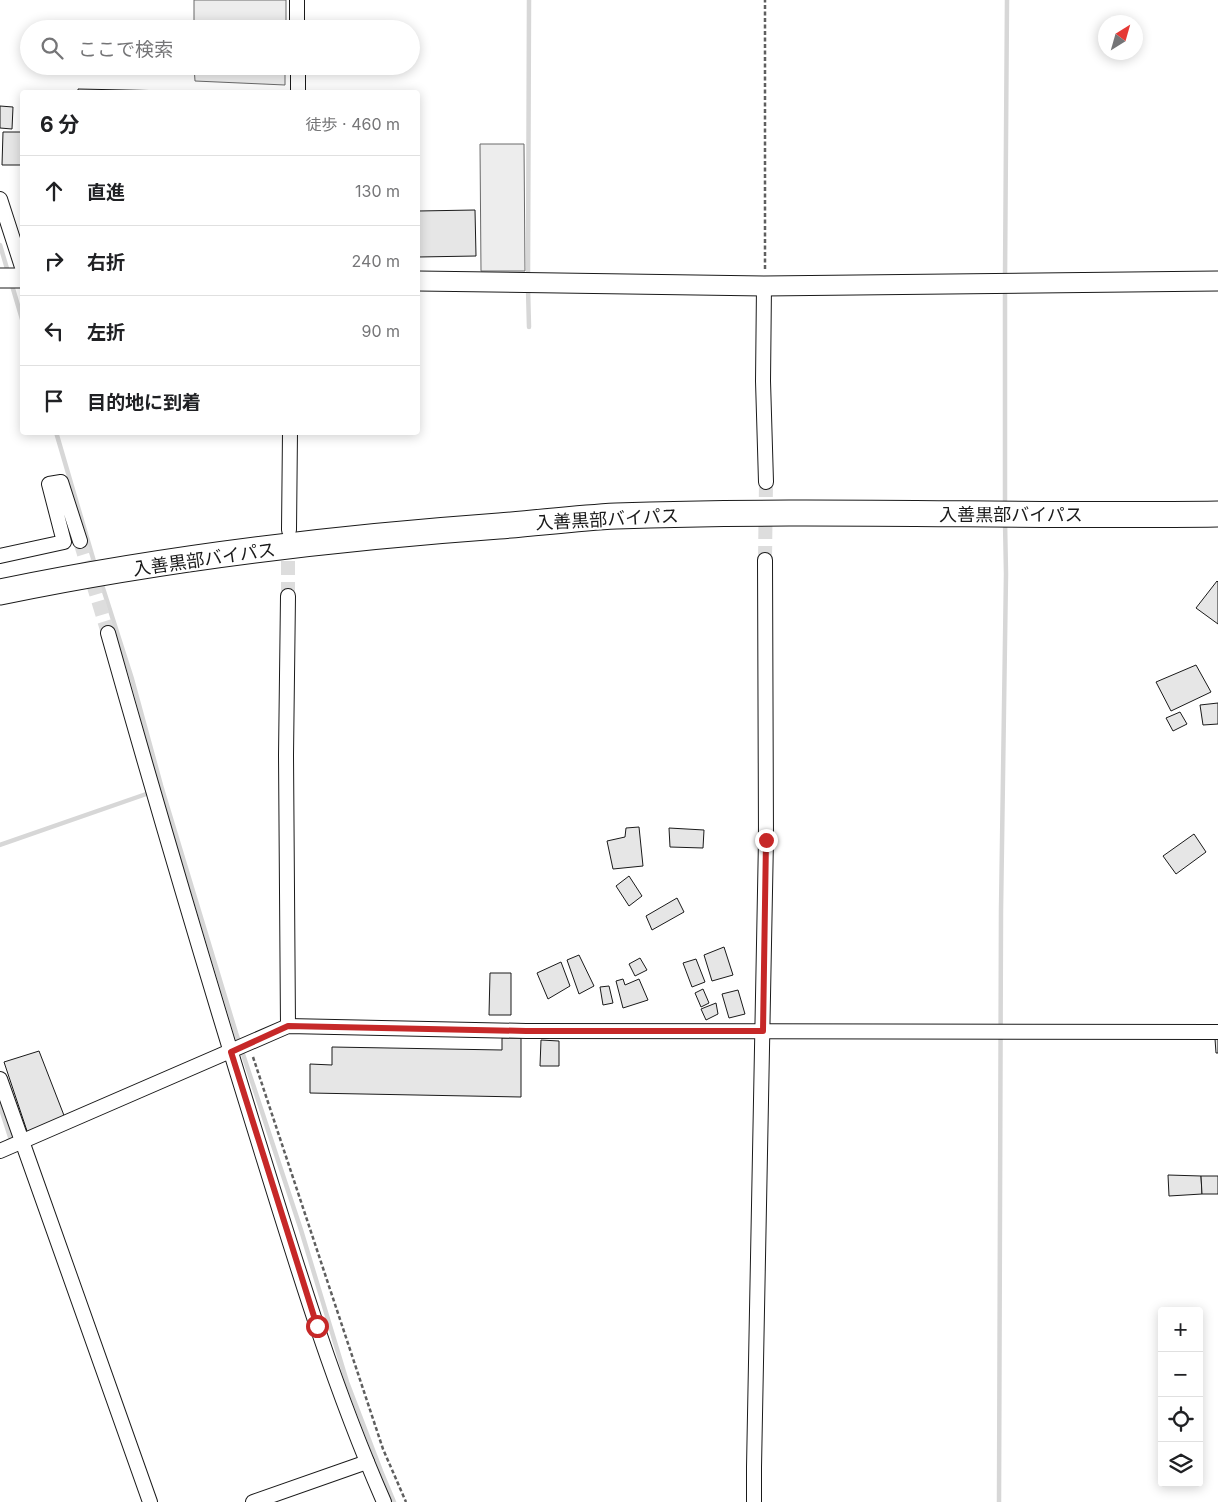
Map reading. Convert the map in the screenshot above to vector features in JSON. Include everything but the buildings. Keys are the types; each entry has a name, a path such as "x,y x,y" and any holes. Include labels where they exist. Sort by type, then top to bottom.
{"highway":[{"name":"入善黒部バイパス","path":"0,592 48,582 197,558 356,538 613,516 813,512 1036,516 1218,514"}],"street":[{"path":"297,0 297,20"},
{"path":"298,75 298,90"},
{"path":"0,199 20,261"},
{"path":"0,278 20,278"},
{"path":"420,280 764,286 1218,282"},
{"path":"764,286 763,381 766,482"},
{"path":"288,530 290,435"},
{"path":"0,556 64,542 49,484 61,482 80,540"},
{"path":"754,1502 766,840 765,560"},
{"path":"288,596 286,764 288,1026"},
{"path":"108,633 154,797 231,1052 317,1326 342,1398 384,1502"},
{"path":"0,1151 288,1026 526,1031 1218,1032"},
{"path":"0,1079 150,1502"},
{"path":"253,1502 367,1462"}],"path":[{"path":"764,286 765,0"},
{"path":"249,1043 383,1449 406,1502"}],"shaded area":[{"path":"194,0 286,0 286,20 194,20"},
{"path":"195,75 285,75 285,85 195,81"},
{"path":"480,144 524,144 525,271 481,271"}],"waterway":[{"path":"528,278 529,0"},
{"path":"1005,278 1007,0"},
{"path":"0,245 8,272"},
{"path":"11,282 20,312"},
{"path":"528,288 529,327"},
{"path":"1005,288 1005,506"},
{"path":"57,435 95,565"},
{"path":"999,1502 1001,911 1006,574 1005,521"},
{"path":"101,582 132,679 162,789 236,1033 301,1230 347,1382 394,1502"},
{"path":"0,845 152,792"},
{"path":"0,1106 11,1140 8,1141"}],"tunnel":[{"path":"765,560 766,482"},
{"path":"80,541 108,633"},
{"path":"288,542 288,596"}],"route":[{"path":"317,1326 231,1052 288,1026 526,1031 763,1031 766,840"}]}
